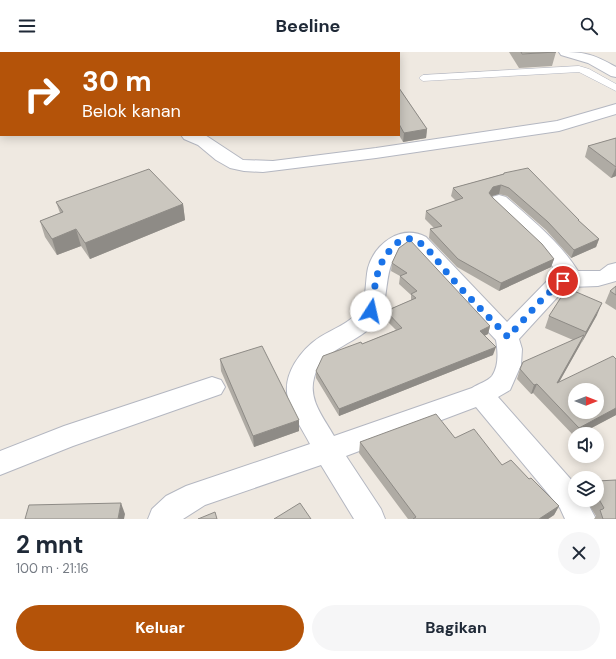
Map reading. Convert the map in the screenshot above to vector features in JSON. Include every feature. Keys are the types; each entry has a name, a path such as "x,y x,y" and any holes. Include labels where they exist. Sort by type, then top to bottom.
{"street":[{"path":"566,52 593,60 616,73"},
{"path":"193,136 199,138 228,160 236,164 253,167 272,166 354,157 559,126 616,108"},
{"path":"499,201 552,250 572,279"},
{"path":"163,519 176,506 196,495 327,452 481,395 501,383 509,365 510,349 508,337 423,246 412,239 406,239 398,242 381,261 376,278 371,311 364,322 351,332 315,354 308,363 300,382 300,398 327,452 370,519"},
{"path":"508,337 555,286 563,281 572,279 600,278 607,276 616,270"},
{"path":"0,463 64,438 212,387"},
{"path":"481,395 570,499 581,519"}],"lane":[{"path":"423,78 579,69 586,71 616,88"}],"building":[{"path":"521,52 556,52 522,54"},
{"path":"400,89 427,129 404,133 400,126"},
{"path":"616,138 616,167 588,146"},
{"path":"528,168 578,220 599,239 574,250 548,222 509,188 501,185 493,187 489,193 493,198 542,244 554,259 501,283 458,259 430,229 442,226 426,211 463,198 453,188 504,173"},
{"path":"149,169 183,204 85,243 76,229 52,239 40,221 63,212 56,202"},
{"path":"410,240 490,326 480,331 496,347 339,409 316,371 323,356 361,342 362,344 402,328 386,311 416,298 411,294 417,291 400,276 407,273 392,263 399,248"},
{"path":"616,286 616,295 610,291"},
{"path":"567,288 602,303 586,332 549,316"},
{"path":"584,335 557,383 613,356 616,359 616,408 604,414 604,383 568,383 568,416 537,384 534,385 520,369 523,362"},
{"path":"262,346 299,420 253,436 220,359"},
{"path":"436,414 455,438 474,429 502,465 511,460 529,479 531,478 559,506 539,519 413,519 416,517 360,442"},
{"path":"570,419 596,419 581,427 578,427"},
{"path":"616,480 616,519 603,519 600,510 604,508 604,481"},
{"path":"121,503 118,519 25,519 29,505"},
{"path":"300,503 311,519 274,519"},
{"path":"215,512 217,519 198,519"}],"route":[{"path":"371,311 376,278 381,261 390,249 403,239 412,239 417,241 429,251 449,276 508,337 544,297 555,286 563,281"}]}
